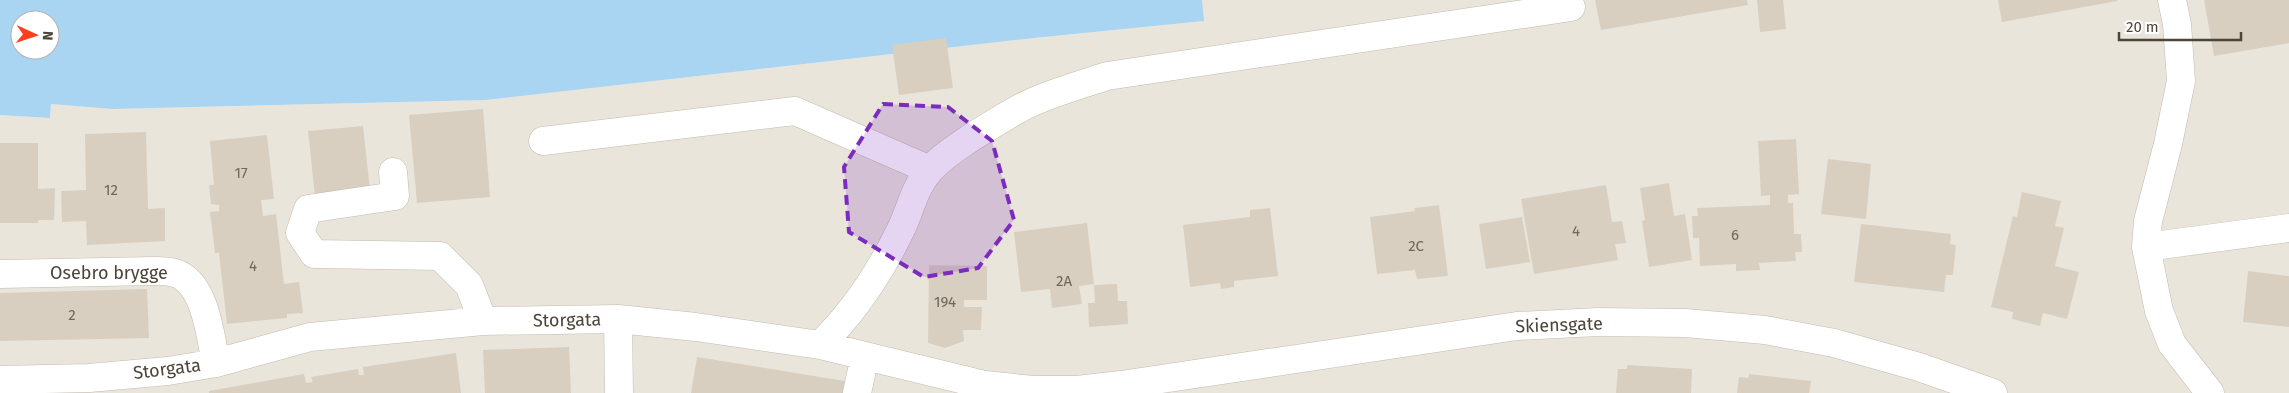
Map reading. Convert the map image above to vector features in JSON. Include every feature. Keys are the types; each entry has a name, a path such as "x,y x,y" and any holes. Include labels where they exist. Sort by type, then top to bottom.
{"street":[{"path":"2172,0 2177,24 2181,81 2168,144 2148,221 2146,247 2159,311 2172,344 2210,393"},
{"path":"820,345 849,314 877,274 902,227 918,188 930,170 947,154 984,129 1034,101 1107,76 1571,7"},
{"path":"543,141 795,111 930,170"},
{"path":"393,172 395,196 308,209 300,233 314,254 440,256 469,285 483,321"},
{"path":"2146,247 2289,228"},
{"name":"Osebro brygge","path":"0,274 155,271 176,273 194,287 202,300 216,363"},
{"path":"618,319 619,393"},
{"name":"Storgata","path":"0,380 88,378 170,382 216,363 310,337 483,321 618,319 696,327 820,345 865,356 924,382 1033,390 1125,389"},
{"name":"Skiensgate","path":"1125,389 1518,326 1598,322 1685,323 1765,330 1834,343 1919,367 1993,393"},
{"path":"857,393 865,356"}],"highlighted area":[{"path":"883,104 948,107 992,141 1014,220 978,268 924,277 849,232 844,167"}],"shaded area":[{"path":"1202,0 2289,0 2289,393 0,393 0,115 50,118 51,104 112,109 486,100 1034,38 1203,21"}],"water":[{"path":"0,0 1202,0 1204,21 1034,38 486,100 112,109 51,104 50,118 0,115"}],"building":[{"path":"1595,0 1747,0 1748,5 1601,30"},
{"path":"1757,0 1783,0 1786,29 1760,32"},
{"path":"1998,0 2117,0 2117,1 2002,22"},
{"path":"2204,0 2289,0 2289,43 2214,56"},
{"path":"946,38 953,88 899,95 892,45"},
{"path":"483,109 490,197 417,203 409,115"},
{"path":"363,126 370,190 315,196 308,131"},
{"path":"146,132 148,209 165,208 165,241 87,245 86,221 62,222 61,191 86,190 85,134"},
{"path":"267,135 274,199 261,200 263,216 276,214 284,284 299,282 303,313 287,314 287,318 227,324 219,253 215,253 210,212 219,211 219,205 211,204 209,185 214,185 210,141"},
{"path":"1796,139 1799,194 1788,195 1788,203 1793,203 1794,234 1801,234 1802,252 1795,252 1796,261 1759,263 1760,270 1736,271 1736,264 1700,266 1699,238 1693,238 1692,216 1698,216 1697,208 1770,205 1770,195 1761,196 1758,141"},
{"path":"0,143 38,143 38,189 55,188 54,220 38,220 38,223 0,223"},
{"path":"1828,159 1871,164 1866,219 1821,214"},
{"path":"1669,183 1674,216 1685,214 1692,260 1649,267 1642,221 1645,220 1640,188"},
{"path":"1606,185 1612,222 1622,221 1626,243 1615,244 1618,260 1534,274 1521,199"},
{"path":"2022,192 2061,201 2055,226 2064,228 2055,266 2079,272 2067,319 2043,313 2040,326 2012,319 2013,312 1991,307 2013,216 2017,217"},
{"path":"1439,205 1448,276 1417,279 1415,270 1377,274 1370,217 1415,211 1414,208"},
{"path":"1270,208 1278,276 1234,281 1234,287 1221,289 1220,283 1190,287 1183,225 1250,217 1250,210"},
{"path":"1522,217 1530,262 1486,269 1479,224"},
{"path":"1087,223 1094,284 1079,286 1082,304 1052,308 1050,289 1021,292 1014,232"},
{"path":"1861,224 1951,234 1950,244 1956,245 1953,275 1946,275 1944,292 1854,282"},
{"path":"929,265 987,266 987,300 964,300 964,307 982,307 981,330 963,330 964,341 945,348 928,343"},
{"path":"2248,271 2289,276 2289,327 2243,322"},
{"path":"1117,284 1118,301 1127,301 1128,324 1089,327 1088,303 1095,303 1094,285"},
{"path":"147,289 149,338 0,341 0,293"},
{"path":"569,347 571,393 485,393 483,350"},
{"path":"456,353 461,393 209,393 209,391 304,374 306,383 313,382 311,377 358,369 359,375 364,375 363,367"},
{"path":"697,357 845,381 843,393 691,393"},
{"path":"1627,365 1692,369 1691,393 1616,393 1618,369 1627,369"},
{"path":"1749,374 1811,381 1809,393 1737,393 1739,377 1748,378"}]}
